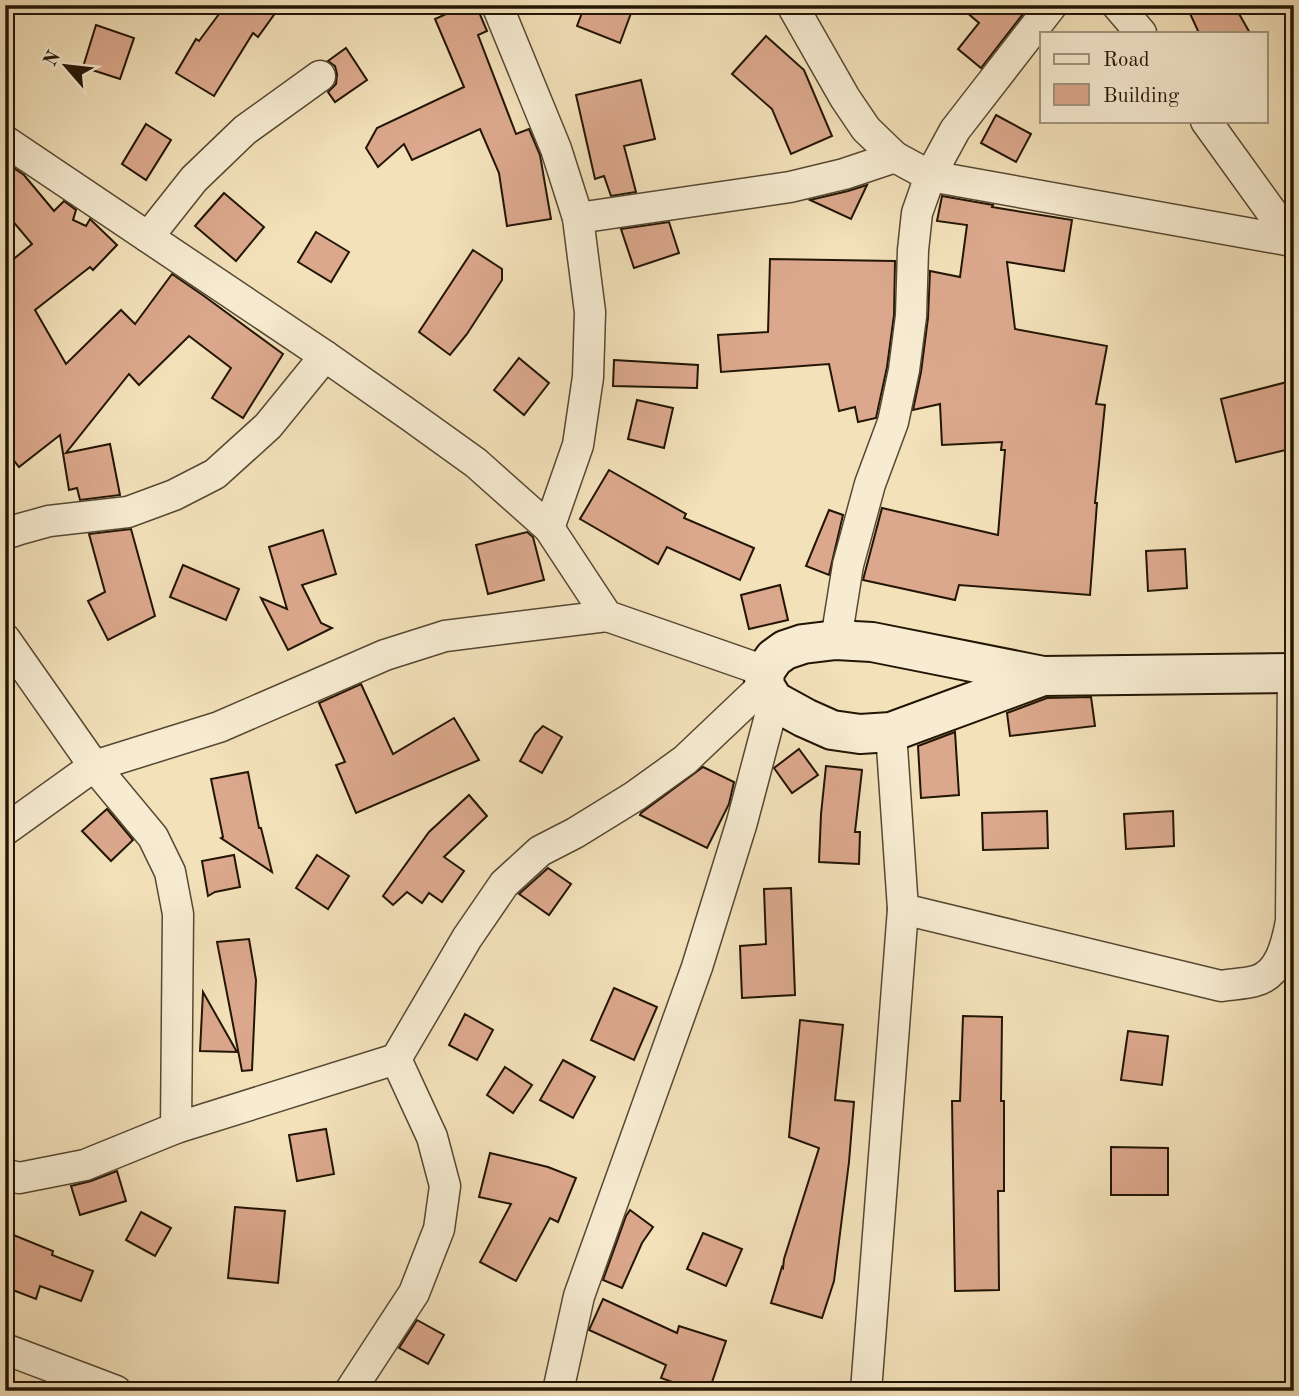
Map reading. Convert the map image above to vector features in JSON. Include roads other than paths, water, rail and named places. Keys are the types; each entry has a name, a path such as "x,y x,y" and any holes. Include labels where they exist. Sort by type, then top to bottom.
{"street":[{"path":"497,5 556,149 578,218 590,312 588,377 578,445 549,528"},
{"path":"792,5 845,98 866,129 895,157 930,176 1293,242"},
{"path":"836,639 848,565 870,484 893,422 904,370 911,316 917,213 930,176 955,130 1052,5"},
{"path":"1117,5 1139,32"},
{"path":"148,237 194,179 245,130 320,76"},
{"path":"1207,122 1293,242"},
{"path":"5,141 324,356 476,463 549,528 607,615"},
{"path":"578,218 790,187 844,174 895,157"},
{"path":"5,534 49,522 128,512 174,495 215,474 268,426 324,356"},
{"path":"5,830 94,766 219,727 385,655 445,636 607,615 767,686 805,718 832,730 860,734 891,732 1043,676"},
{"path":"5,639 94,766 153,837 170,872 178,914 176,1128"},
{"path":"558,1391 579,1296 697,967 742,822 774,658 785,650 803,644 836,639 872,642 1043,676 1293,673 1291,921 1286,947 1280,958 1273,970 1257,981 1220,986 903,909"},
{"path":"5,1174 19,1178 85,1165 176,1128 396,1059 467,938 504,884 540,851 635,796 685,760 767,686"},
{"path":"866,1391 903,909 891,732"},
{"path":"350,1391 414,1293 439,1229 445,1186 432,1137 396,1059"},
{"path":"5,1349 116,1391"}]}
